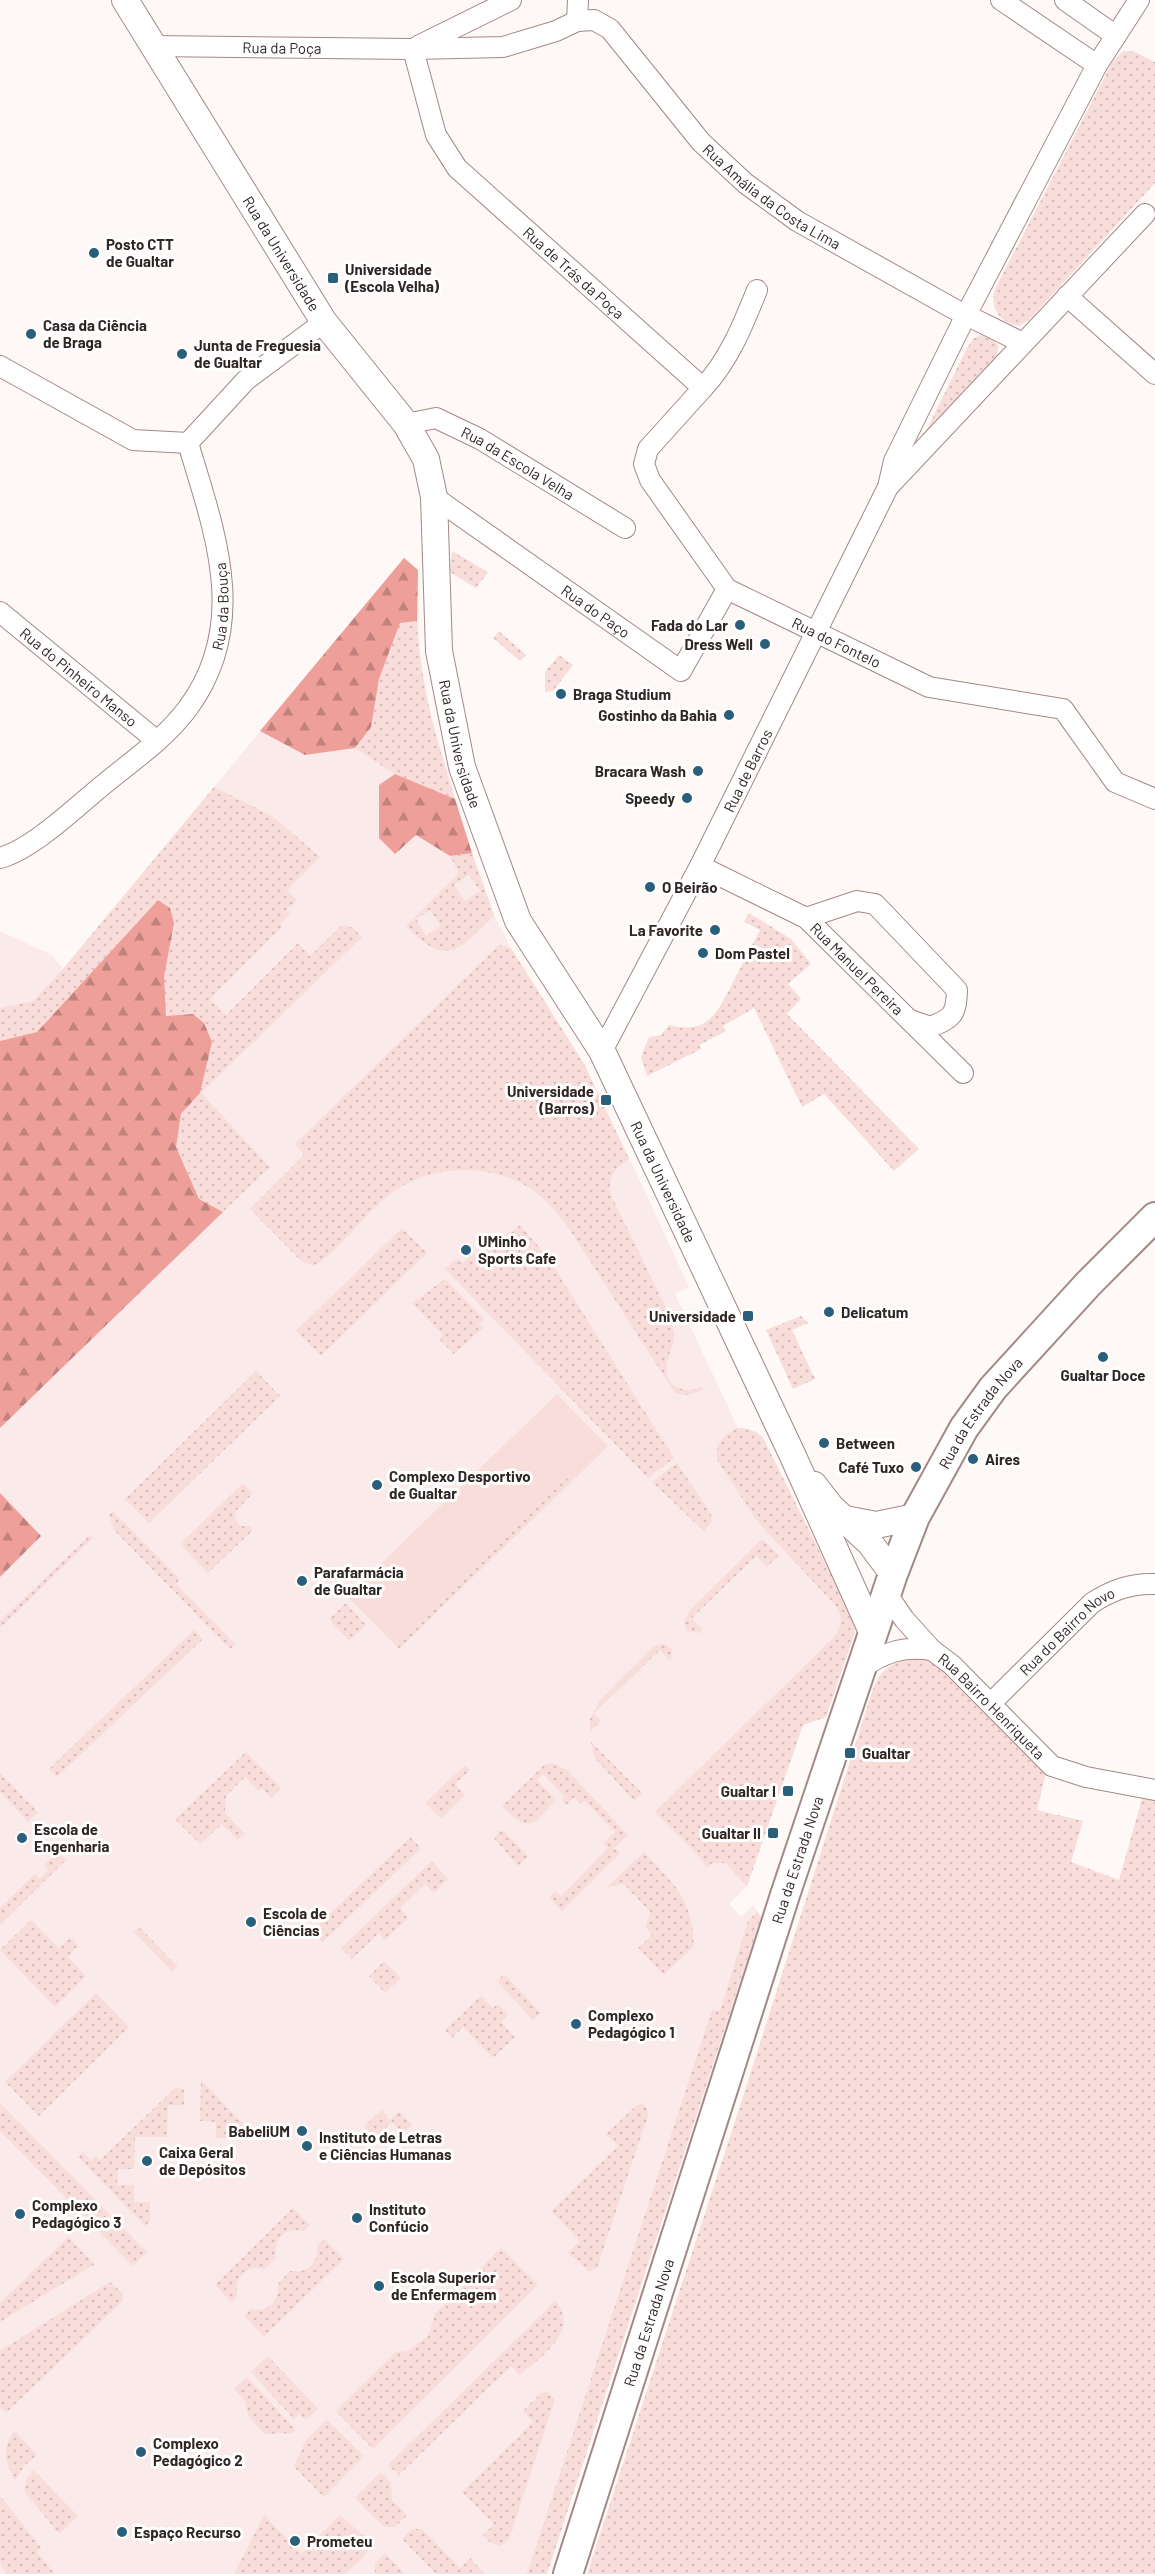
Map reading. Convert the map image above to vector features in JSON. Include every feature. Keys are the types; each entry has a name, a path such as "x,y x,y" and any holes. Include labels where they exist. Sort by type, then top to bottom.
{"main road":[{"name":"Rua da Estrada Nova","path":"568,2574 783,1904 890,1584 915,1517 964,1428 993,1388 1089,1283 1155,1217"}],"street":[{"name":"Rua da Universidade","path":"125,0 324,322 406,424 426,459 434,497 439,651 462,767 518,921 602,1051 792,1454 873,1634"},
{"name":"Rua da Poça","path":"413,49 511,0"},
{"path":"577,21 578,0"},
{"path":"1001,0 1094,70"},
{"path":"1065,0 1116,36"},
{"path":"888,487 894,461 966,315 1094,70 1139,0"},
{"name":"Rua Amália da Costa Lima","path":"577,21 594,20 609,29 700,142 745,183 797,221 966,315 1023,343"},
{"name":"Rua da Poça","path":"153,45 413,49 503,46 555,31 577,21"},
{"name":"Rua de Trás da Poça","path":"413,49 436,135 457,168 703,388"},
{"path":"888,487 1145,214"},
{"path":"703,388 737,339 757,290"},
{"path":"1067,296 1155,374"},
{"path":"0,366 133,440 188,443 246,380 324,322"},
{"name":"Rua do Fontelo","path":"703,388 648,449 644,464 650,480 727,589 929,687 1063,709 1115,782 1155,799"},
{"name":"Rua da Escola Velha","path":"406,424 436,418 445,422 480,439 625,528"},
{"name":"Rua da Bouça","path":"0,858 12,855 52,826 157,741 188,708 207,674 220,640 224,594 215,535 188,443"},
{"name":"Rua de Barros","path":"602,1051 700,866 888,487"},
{"name":"Rua do Paço","path":"434,497 681,671 727,589"},
{"name":"Rua do Pinheiro Manso","path":"0,612 157,741"},
{"name":"Rua Manuel Pereira","path":"700,866 806,918 963,1073"},
{"name":"Rua Manuel Pereira","path":"806,918 857,901 875,904 957,990 956,1007 950,1019 930,1027 910,1020"},
{"name":"Rua da Universidade","path":"792,1454 831,1507 870,1543 890,1584"},
{"path":"845,1518 876,1525 915,1517"},
{"path":"831,1544 890,1584"},
{"name":"Rua Bairro Henriqueta","path":"890,1584 904,1619 932,1650 952,1665 992,1703 1052,1767 1086,1777 1155,1790"},
{"name":"Rua do Bairro Novo","path":"992,1703 1092,1603 1112,1590 1155,1584"},
{"name":"Rua Bairro Henriqueta","path":"862,1668 895,1649 914,1647 932,1650"}],"shaded area":[{"path":"1128,51 1155,62 1155,183 1029,320 1019,326 1012,324 1001,318 995,308 995,289 1113,61 1122,52"},
{"path":"982,334 990,336 998,345 997,356 922,439 967,348 973,339"},
{"path":"452,551 488,572 476,588 450,572"},
{"path":"404,558 418,570 419,647 428,707 472,853 494,915 511,948 584,1064 642,1185 689,1287 675,1294 738,1428 757,1432 763,1438 857,1626 826,1717 803,1725 747,1886 729,1904 741,1917 753,1905 761,1917 547,2574 0,2574 0,931 52,955 63,969"},
{"path":"417,621 430,711 455,799 395,774 355,748 371,726 379,679 400,623"},
{"path":"499,631 526,655 520,661 493,638"},
{"path":"559,655 573,665 553,691 545,692 545,672"},
{"path":"214,787 272,816 320,857 287,890 297,900 286,910 290,914 280,924 282,927 210,999 226,1015 298,943 310,956 340,927 349,926 362,937 201,1093 270,1167 223,1212 199,1199 176,1147 181,1114 200,1093 174,1037 166,1007 164,976 172,934 170,908 158,900 37,1032 0,1041 0,1008 33,1001 63,969"},
{"path":"472,853 494,915 462,945 453,950 443,951 420,939 406,926 459,873 450,856","holes":["469,875 480,891 465,901 454,885","430,910 441,926 426,936 416,919"]},
{"path":"749,913 791,939 811,964 788,984 801,999 787,1014 919,1149 894,1171 824,1094 802,1107 754,1008 723,1026 726,1031 699,1045 701,1049 647,1076 641,1057 649,1037 661,1035 669,1025 694,1027 703,1024 711,1018 723,1001 760,930 744,922"},
{"path":"499,945 511,948 584,1064 629,1159 611,1178 611,1195 670,1316 674,1335 667,1364 668,1378 676,1387 688,1390 702,1387 703,1389 699,1391 689,1394 675,1393 566,1224 535,1192 506,1177 470,1170 432,1174 415,1180 384,1199 341,1244 314,1266 301,1261 250,1209 304,1155 295,1144"},
{"path":"520,1225 549,1259 674,1458 648,1478 445,1269 458,1258 463,1263 480,1248 484,1251"},
{"path":"402,1228 427,1253 321,1356 296,1331"},
{"path":"445,1279 484,1319 479,1324 483,1328 454,1354 439,1339 443,1335 412,1303"},
{"path":"801,1316 808,1323 792,1330 815,1379 793,1389 766,1330"},
{"path":"256,1371 280,1396 149,1523 125,1499"},
{"path":"557,1394 608,1446 571,1482 566,1478 395,1645 347,1596"},
{"path":"738,1428 752,1430 763,1438 857,1626 826,1717 803,1725 747,1886 725,1863 712,1863 707,1868 697,1854 655,1812 834,1637 839,1629 841,1618 836,1606 757,1521 717,1460 721,1440"},
{"path":"677,1463 711,1514 712,1521 704,1531 652,1482"},
{"path":"567,1477 571,1482 399,1649 395,1645"},
{"path":"243,1483 253,1493 236,1511 235,1520 241,1526 250,1526 252,1531 208,1573 180,1544"},
{"path":"113,1511 180,1579 176,1584 235,1644 230,1649 114,1530 109,1515"},
{"path":"90,1535 93,1538 0,1628 0,1621"},
{"path":"762,1539 779,1555 767,1567 756,1556 692,1618 703,1630 699,1633 687,1631 684,1622 690,1610"},
{"path":"346,1603 366,1625 349,1641 329,1619"},
{"path":"194,1630 203,1639 57,1777 49,1769"},
{"path":"662,1643 672,1649 671,1661 660,1650 594,1713 601,1721 590,1731 590,1719 600,1700 653,1647"},
{"path":"909,1657 936,1659 1046,1773 1037,1810 1083,1821 1071,1862 1119,1880 1143,1795 1155,1798 1155,2574 587,2574 874,1686 888,1667"},
{"path":"591,1742 642,1793 634,1801 594,1757"},
{"path":"246,1752 281,1788 271,1798 262,1788 259,1791 245,1777 226,1796 225,1813 245,1834 238,1840 222,1824 200,1844 175,1819"},
{"path":"552,1763 567,1770 628,1835 614,1848 620,1853 562,1911 549,1897 555,1891 561,1896 608,1848 603,1843 615,1832 585,1801 581,1804 574,1797 566,1805 562,1800 565,1797 543,1774 537,1780 556,1800 536,1821 525,1823 519,1821 502,1806 544,1765"},
{"path":"465,1765 470,1770 455,1784 465,1795 441,1819 425,1803"},
{"path":"0,1773 38,1812 28,1822 0,1792"},
{"path":"500,1831 505,1832 528,1856 518,1866 494,1838"},
{"path":"410,1837 421,1848 323,1942 312,1931"},
{"path":"58,1852 66,1860 0,1925 0,1908 35,1874 40,1879 48,1870 44,1865"},
{"path":"644,1852 680,1893 690,1916 693,1930 694,1946 664,1975 638,1948 652,1935 646,1927 650,1912 624,1884 607,1887"},
{"path":"432,1861 448,1879 434,1893 425,1884 400,1908 408,1918 385,1940 379,1933 352,1959 341,1948"},
{"path":"757,1912 761,1917 547,2574 527,2574 712,2010 720,2011 748,1921"},
{"path":"31,1920 59,1948 70,1937 78,1946 68,1957 86,1976 55,2007 0,1950"},
{"path":"139,1927 177,1966 172,1971 134,1932"},
{"path":"384,1961 401,1978 385,1993 369,1976"},
{"path":"504,1974 541,2013 533,2020 497,1981"},
{"path":"96,1993 129,2027 39,2116 5,2082"},
{"path":"481,1996 493,2008 498,2004 508,2015 501,2022 515,2037 493,2058 463,2027 452,2038 445,2030"},
{"path":"201,2080 258,2139 216,2138 216,2122 200,2121"},
{"path":"175,2088 184,2089 184,2105 168,2105 167,2137 135,2137 134,2169 118,2169 117,2185 134,2185 134,2202 150,2202 150,2221 145,2226 78,2157 83,2152 91,2161 96,2156 100,2160"},
{"path":"0,2103 147,2252 133,2266 0,2131"},
{"path":"643,2103 649,2113 597,2268 589,2271 568,2253 580,2241 551,2211 618,2146 606,2134 636,2106"},
{"path":"382,2110 390,2120 399,2111 412,2125 403,2133 392,2122 375,2138 364,2126"},
{"path":"293,2208 310,2225 304,2231 291,2231 282,2236 276,2245 276,2258 265,2269 252,2269 243,2274 237,2283 237,2296 231,2302 215,2285"},
{"path":"68,2237 95,2264 0,2322 0,2303"},
{"path":"324,2239 344,2259 264,2337 244,2316 251,2309 263,2309 272,2304 277,2296 278,2284 290,2271 302,2271 311,2266 316,2258 317,2246"},
{"path":"501,2248 538,2285 373,2449 336,2411 396,2352 407,2351 428,2336 435,2314"},
{"path":"110,2282 122,2293 123,2301 6,2413 0,2407 0,2351"},
{"path":"555,2301 562,2312 564,2323 561,2333 547,2352 520,2375 511,2366 399,2475 388,2465"},
{"path":"268,2356 318,2409 306,2420 299,2414 294,2419 251,2372"},
{"path":"247,2377 296,2430 292,2433 264,2434 248,2415 245,2401 234,2389"},
{"path":"547,2392 555,2399 510,2536 506,2543 499,2546 490,2542 483,2535 494,2524 462,2492 533,2422 523,2411 541,2393"},
{"path":"327,2420 364,2456 324,2497 294,2467 306,2440"},
{"path":"15,2431 37,2455 25,2465 15,2480 7,2461 6,2449"},
{"path":"33,2470 78,2516 59,2534 24,2491 27,2478"},
{"path":"381,2472 391,2483 392,2500 407,2515 395,2527 384,2527 355,2498"},
{"path":"0,2496 41,2547 37,2552 55,2574 6,2574 0,2563"},
{"path":"264,2515 301,2554 340,2515 368,2540 368,2550 345,2574 234,2574"},
{"path":"412,2529 422,2529 460,2568 470,2558 485,2574 436,2574 402,2539"},
{"path":"385,2553 405,2574 375,2574 375,2563"}],"green space":[{"path":"404,558 418,570 417,621 400,623 379,679 371,727 355,748 305,755 260,731"},
{"path":"395,774 455,799 472,853 450,856 416,835 395,854 379,838 379,785"},
{"path":"158,900 170,908 174,923 164,977 166,1016 193,1014 204,1023 212,1042 200,1093 181,1114 176,1147 199,1199 223,1212 0,1428 0,1041 37,1032"},
{"path":"0,1493 41,1536 0,1577"}],"place":[{"name":"Posto CTT de Gualtar","path":"94,253"},
{"name":"Universidade (Escola Velha)","path":"333,278"},
{"name":"Casa da Ciência de Braga","path":"31,334"},
{"name":"Junta de Freguesia de Gualtar","path":"182,354"},
{"name":"Fada do Lar","path":"740,625"},
{"name":"Dress Well","path":"765,644"},
{"name":"Braga Studium","path":"561,694"},
{"name":"Gostinho da Bahia","path":"729,715"},
{"name":"Bracara Wash","path":"698,771"},
{"name":"Speedy","path":"687,798"},
{"name":"O Beirão","path":"650,887"},
{"name":"La Favorite","path":"715,930"},
{"name":"Dom Pastel","path":"703,953"},
{"name":"Universidade (Barros)","path":"606,1100"},
{"name":"UMinho Sports Cafe","path":"466,1250"},
{"name":"Delicatum","path":"829,1312"},
{"name":"Universidade","path":"748,1316"},
{"name":"Gualtar Doce","path":"1103,1357"},
{"name":"Between","path":"824,1443"},
{"name":"Aires","path":"973,1459"},
{"name":"Café Tuxo","path":"916,1467"},
{"name":"Complexo Desportivo de Gualtar","path":"377,1485"},
{"name":"Parafarmácia de Gualtar","path":"302,1581"},
{"name":"Gualtar","path":"850,1753"},
{"name":"Gualtar I","path":"788,1791"},
{"name":"Gualtar II","path":"773,1833"},
{"name":"Escola de Engenharia","path":"22,1838"},
{"name":"Escola de Ciências","path":"251,1922"},
{"name":"Complexo Pedagógico 1","path":"576,2024"},
{"name":"BabeliUM","path":"302,2131"},
{"name":"Instituto de Letras e Ciências Humanas","path":"307,2146"},
{"name":"Caixa Geral de Depósitos","path":"147,2161"},
{"name":"Complexo Pedagógico 3","path":"20,2214"},
{"name":"Instituto Confúcio","path":"357,2218"},
{"name":"Escola Superior de Enfermagem","path":"379,2286"},
{"name":"Complexo Pedagógico 2","path":"141,2452"},
{"name":"Espaço Recurso","path":"122,2532"},
{"name":"Prometeu","path":"295,2541"}]}
